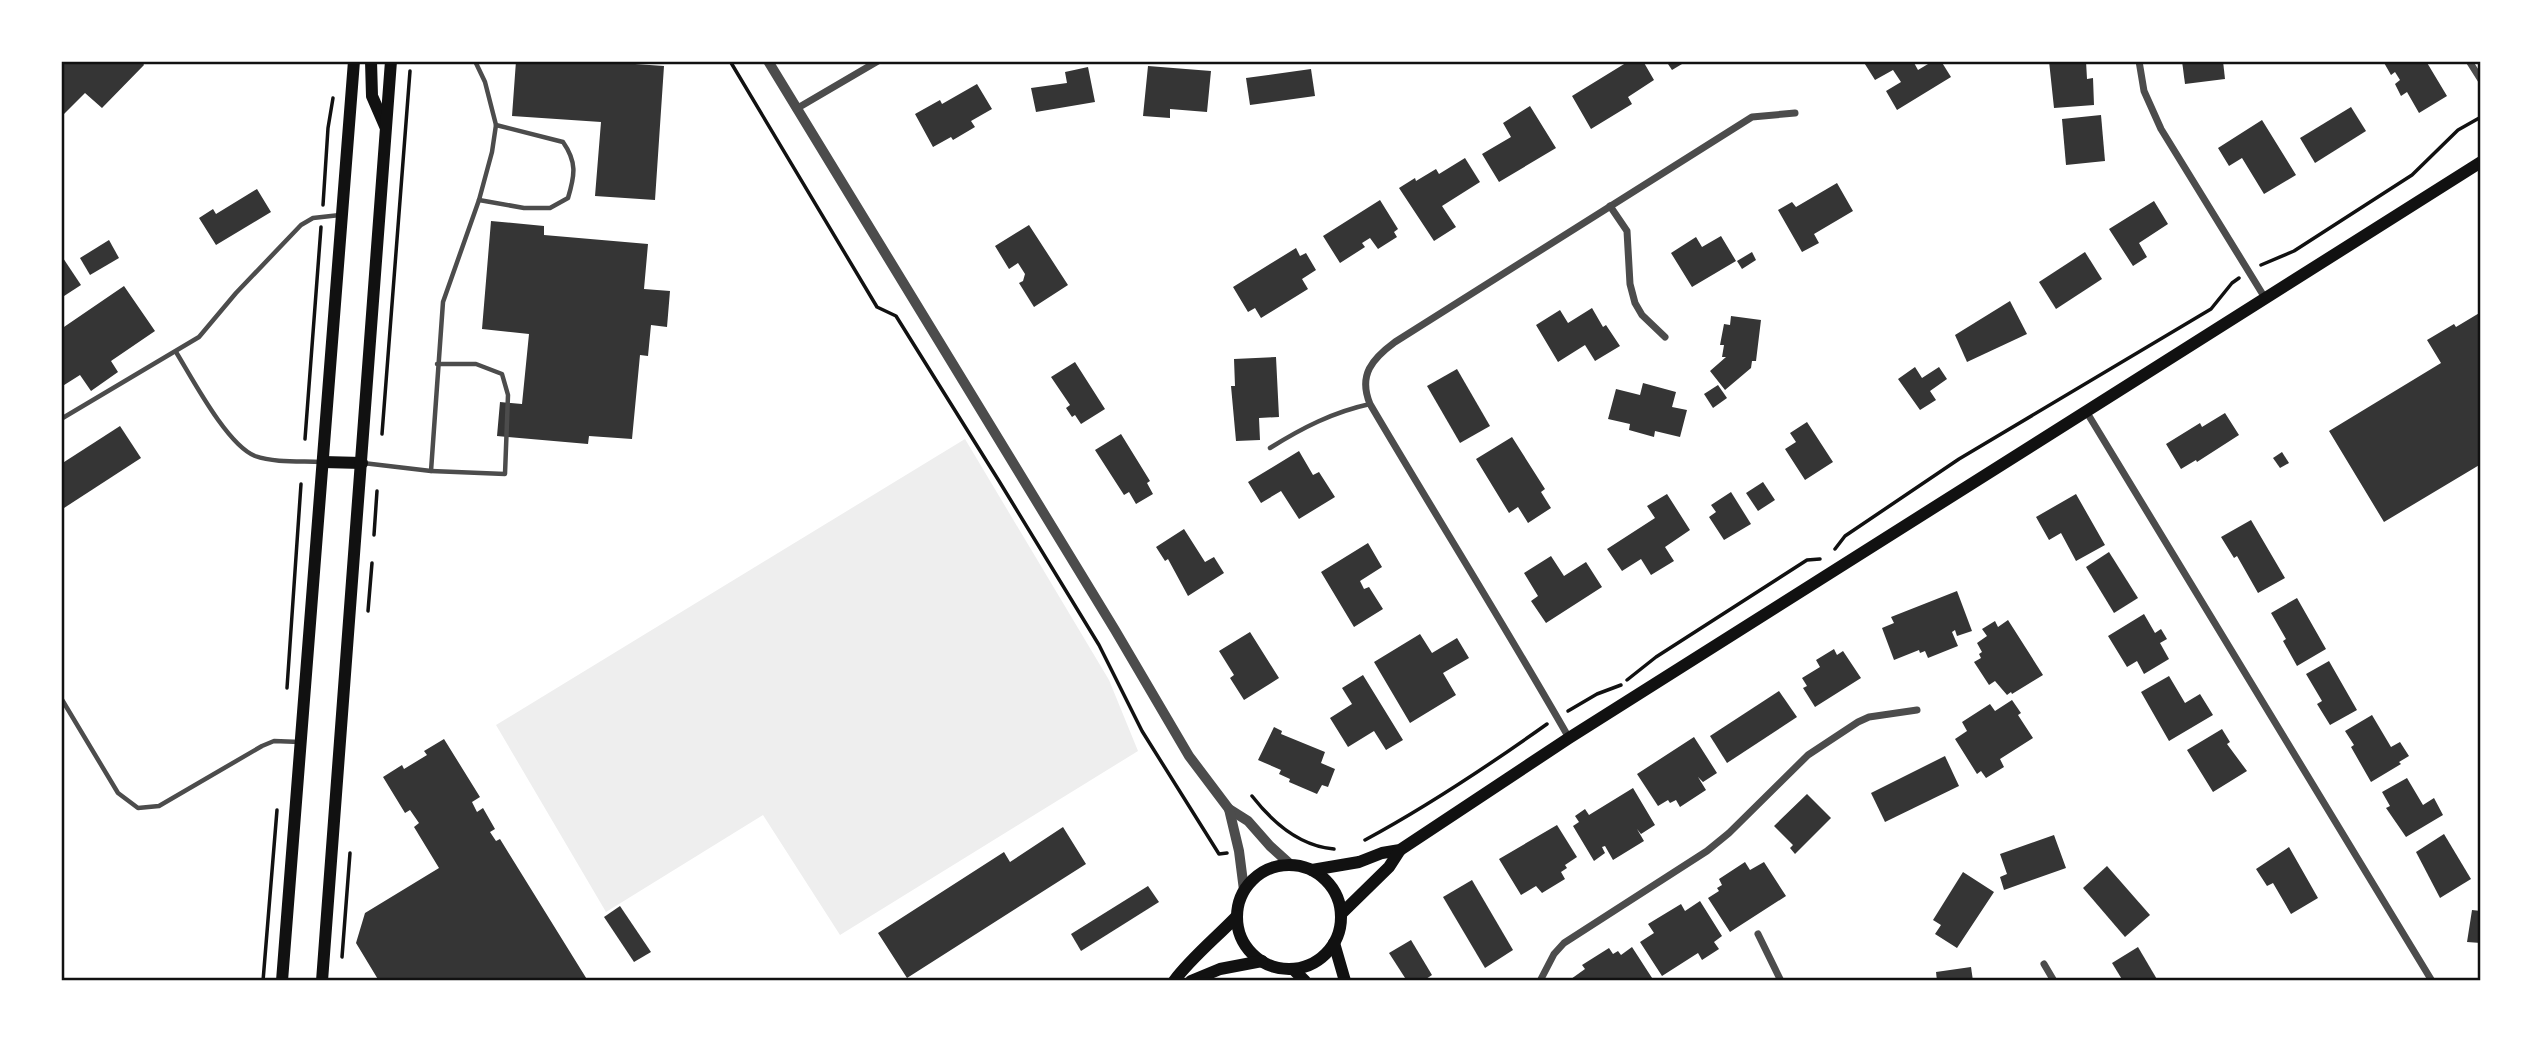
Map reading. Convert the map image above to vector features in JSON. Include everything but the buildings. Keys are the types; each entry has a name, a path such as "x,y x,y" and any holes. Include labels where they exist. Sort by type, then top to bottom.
{"main road":[{"path":"282,981 354,61"},
{"path":"370,61 372,96 387,130"},
{"path":"322,981 391,61"},
{"path":"1341,914 1389,867 1400,850 1569,738 2481,162"},
{"path":"323,462 362,463"},
{"path":"1312,870 1359,862 1382,853 1400,850"},
{"path":"1291,865 1312,870 1332,888 1341,914 1340,929 1334,943 1323,956 1293,969 1277,968 1262,961 1243,942 1237,916 1239,902 1244,890 1264,871 1291,865"},
{"path":"1174,981 1237,916"},
{"path":"1334,943 1345,981"},
{"path":"1191,981 1220,969 1262,961"},
{"path":"1293,969 1305,981"}],"street":[{"path":"768,61 1189,756 1229,809 1248,821 1291,865"},
{"path":"796,109 878,61"},
{"path":"2139,61 2144,91 2161,129 2265,298"},
{"path":"2469,61 2481,80"},
{"path":"1569,738 1521,653 1370,404 1365,391 1366,378 1373,361 1384,351 1752,117 1795,113"},
{"path":"1610,206 1628,231 1630,284 1635,303 1642,315 1665,338"},
{"path":"2086,411 2432,981"},
{"path":"1540,981 1554,954 1564,943 1707,851 1822,744 1869,718 1917,710"},
{"path":"1229,809 1239,851 1244,890"},
{"path":"1758,934 1781,981"},
{"path":"2044,964 2054,981"}],"lane":[{"path":"432,471 443,302 479,200 496,125 485,82 475,61"},
{"path":"479,200 524,208 550,208 568,198 573,179 573,156 563,142 496,125"},
{"path":"61,419 199,337 236,293 301,225 322,216 341,215"},
{"path":"176,352 220,422 248,452 271,459 323,462"},
{"path":"362,463 432,471 505,474 508,395 502,374 477,364 437,364"},
{"path":"1270,448 1324,418 1370,404"},
{"path":"61,698 118,793 138,808 159,806 274,741 301,742"}],"path":[{"path":"730,61 877,307 896,316 999,481 1099,645 1148,741 1219,854"},
{"path":"382,434 410,71"},
{"path":"305,439 328,128 334,96"},
{"path":"1359,844 1488,766 1557,717 1597,694 1621,685 1656,657 1807,559 1819,559 1837,548 1845,536 1959,459 2211,310 2232,283 2248,271 2294,251 2370,203 2412,175 2458,130 2481,117"},
{"path":"1252,796 1279,825 1305,843 1317,848 1338,849"}],"shaded area":[{"path":"965,439 1109,680 1138,751 840,935 763,815 606,912 496,725"}]}
